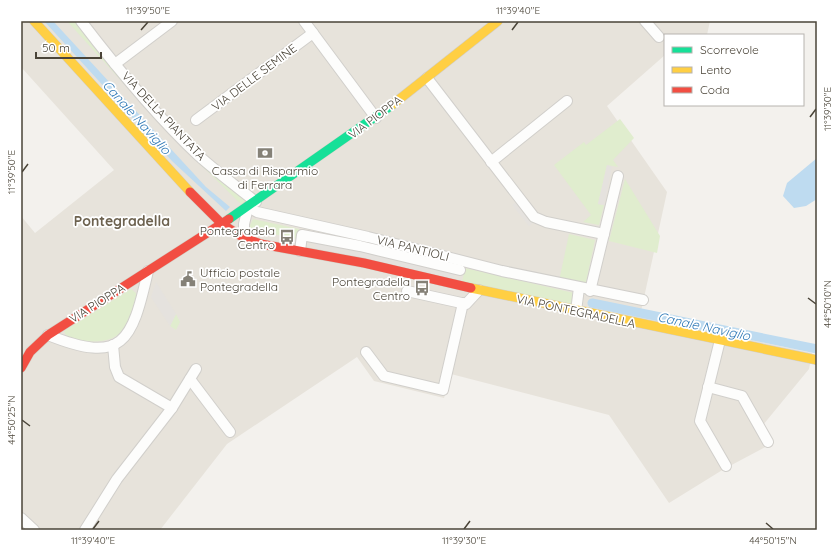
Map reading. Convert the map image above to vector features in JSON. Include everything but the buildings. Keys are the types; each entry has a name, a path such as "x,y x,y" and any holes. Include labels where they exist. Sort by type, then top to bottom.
{"street":[{"name":"VIA PONTEGRADELLA","path":"34,21 131,131 226,227 244,238 261,244 364,263 576,311 817,360"},
{"name":"VIA DELLA PIANTATA","path":"81,21 115,64 177,134 252,205"},
{"path":"115,64 172,21"},
{"path":"304,21 376,118"},
{"name":"VIA PIOPPA","path":"21,366 34,346 48,335 148,271 226,227 252,205 376,118 498,21"},
{"path":"645,21 659,37"},
{"name":"VIA DELLE SEMINE","path":"196,120 313,33"},
{"path":"426,78 534,217 546,222 604,234"},
{"path":"491,162 568,101"},
{"path":"590,291 618,176"},
{"path":"244,238 244,224 252,205"},
{"name":"VIA PANTIOLI","path":"252,205 257,212 368,237 460,266 642,300"},
{"path":"300,251 302,235 460,266 456,285"},
{"name":"VIA PIOPPA","path":"113,345 125,335 132,326 141,303 148,271"},
{"path":"576,311 579,288"},
{"path":"407,291 466,304 478,290"},
{"path":"366,352 384,376 443,390 463,303"},
{"path":"48,335 84,348 96,349 113,345 115,367 119,377 172,408"},
{"path":"720,340 700,421 726,466"},
{"path":"85,530 117,479 172,408 196,369"},
{"path":"190,379 230,432"},
{"path":"708,387 742,396 768,442"},
{"path":"21,518 34,530"}],"shaded area":[{"name":"Pontegradella","path":"21,21 710,21 707,34 664,34 664,56 607,106 667,192 640,316 812,353 809,369 763,425 773,443 724,469 669,503 609,415 451,374 444,398 374,381 357,357 227,444 160,530 21,530 21,216 35,233 114,170 21,67"},
{"path":"607,165 612,167 604,205 598,204"},
{"path":"518,201 534,222 529,226 512,205"},
{"path":"316,240 455,272 453,279 315,248"},
{"path":"156,282 176,314 170,326 151,297"}],"green space":[{"path":"67,21 78,21 104,56 253,202 243,206 171,136"},
{"path":"620,119 634,138 613,160 618,167 607,165 598,204 604,205 599,225 583,222 591,215 554,165 584,142 586,145"},
{"path":"625,179 660,236 657,253 609,241"},
{"path":"253,219 299,229 298,239 248,229"},
{"path":"569,234 595,240 585,287 559,281"},
{"path":"465,268 574,293 571,305 462,282"},
{"path":"131,289 136,293 136,301 128,325 118,335 105,340 91,342 77,340 66,335 64,331"},
{"path":"176,314 180,322 176,330 170,326"}],"water":[{"path":"44,21 53,21 206,187 230,207 226,211 172,161"},
{"path":"817,158 817,199 806,206 794,208 783,196 787,183"}],"waterway":[{"name":"Canale Naviglio","path":"592,303 817,349"}],"traffic: fast":[{"path":"229,219 392,105"}],"traffic: slow":[{"path":"34,21 190,192"},
{"path":"392,105 498,21"},
{"path":"471,288 817,360"}],"traffic: jam":[{"path":"190,192 222,224 244,238 261,244 364,263 471,288"},
{"path":"21,368 30,352 48,335 229,219"}],"place":[{"name":"Cassa di Risparmio di Ferrara","path":"265,153"},
{"name":"Pontegradela Centro","path":"287,237"},
{"name":"Ufficio postale Pontegradella","path":"188,279"},
{"name":"Pontegradella Centro","path":"422,288"}],"district":[{"name":"Pontegradella","path":"122,221"}]}
